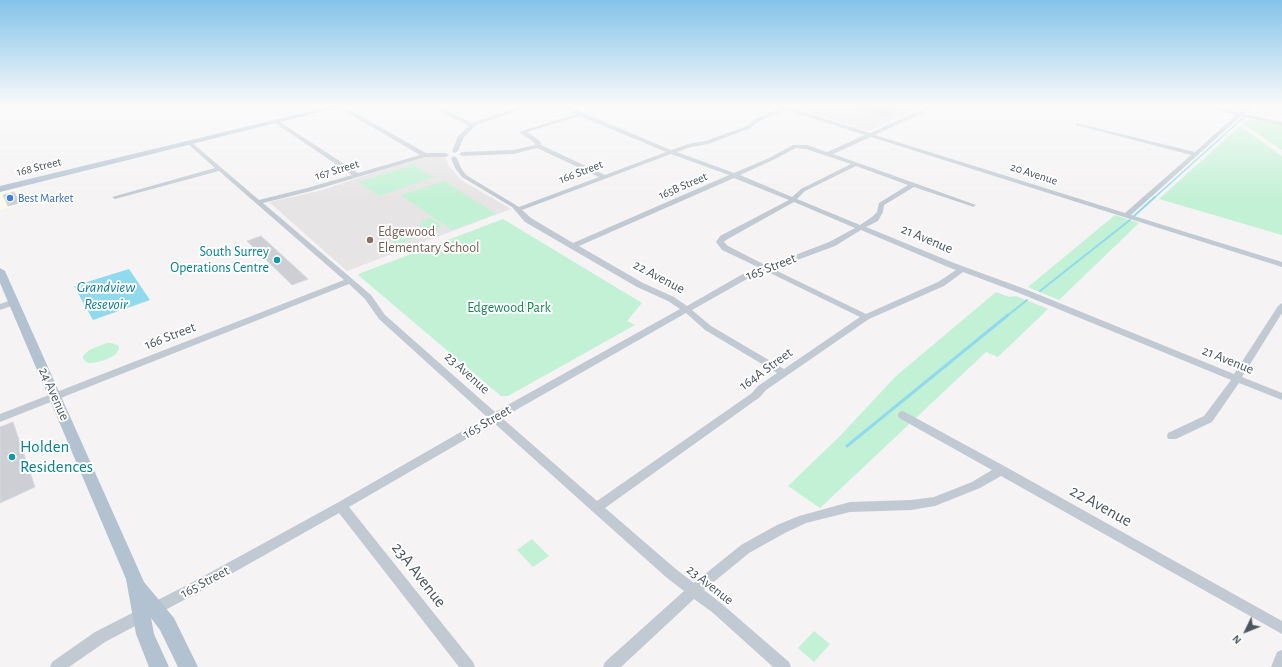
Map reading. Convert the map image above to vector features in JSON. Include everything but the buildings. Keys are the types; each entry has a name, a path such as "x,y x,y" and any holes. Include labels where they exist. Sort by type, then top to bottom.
{"main road":[{"name":"168 Street","path":"0,190 214,137"},
{"name":"24 Avenue","path":"0,271 148,611 167,624 188,667"},
{"name":"24 Avenue","path":"148,611 145,634 159,667"}],"street":[{"path":"299,137 357,176"},
{"path":"394,137 425,155"},
{"path":"461,137 455,154 513,152 538,146 605,177"},
{"path":"530,137 538,142 538,146"},
{"name":"21 Avenue","path":"635,137 671,152 692,158 962,269 1022,291 1282,397"},
{"name":"166 Street","path":"519,209 690,145 706,143 722,137"},
{"path":"828,154 868,137"},
{"name":"20 Avenue","path":"875,137 1282,265"},
{"path":"1130,137 1196,154"},
{"path":"1126,216 1215,137"},
{"name":"23 Avenue","path":"190,143 368,297 382,317 596,508 693,591 718,608 784,667"},
{"name":"165B Street","path":"573,246 735,176 788,149 800,146 828,154"},
{"name":"167 Street","path":"258,202 309,190 425,155 446,155 449,158 455,154"},
{"name":"22 Avenue","path":"455,154 458,168 464,176 519,209 528,220 640,285 671,299 686,309 708,328 784,373"},
{"path":"828,154 973,205"},
{"path":"856,164 802,190 790,203 723,238 720,242 725,248 866,317"},
{"path":"115,197 220,169"},
{"name":"165 Street","path":"57,667 94,640 341,506 494,417 744,277 828,246 875,219 880,212 881,204 914,184"},
{"name":"164A Street","path":"596,508 756,395 762,388 866,317 941,284 962,269"},
{"name":"166 Street","path":"0,418 350,281"},
{"path":"0,307 14,302"},
{"path":"1172,436 1208,419 1282,306"},
{"name":"22 Avenue","path":"903,416 1002,470 1282,628"},
{"path":"610,667 693,591 745,549 803,519 850,507 911,505 935,501 976,485 1002,470"},
{"name":"23A Avenue","path":"341,506 468,667"},
{"path":"1278,667 1282,657"}],"shaded area":[{"name":"Edgewood Elementary School","path":"445,157 449,166 461,180 511,209 347,271 269,202 319,191 418,158"},
{"path":"19,188 28,203 0,210 0,193"}],"green space":[{"path":"1228,137 1256,137 1282,156 1282,235 1159,199"},
{"path":"1263,137 1282,137 1282,150"},
{"path":"413,165 434,177 379,196 359,182"},
{"path":"444,181 496,214 452,230 401,195"},
{"path":"1115,215 1139,223 1059,300 1028,287"},
{"path":"431,218 441,225 440,228 434,230 424,230 420,222"},
{"name":"Edgewood Park","path":"503,219 642,303 627,321 635,325 508,396 501,396 358,275"},
{"path":"417,229 422,231 418,238 412,238 402,244 395,244 392,241 410,234"},
{"path":"996,292 1009,297 1016,296 1048,309 998,357 986,352 820,508 788,486 840,436 896,376"},
{"path":"107,343 112,343 119,346 119,349 115,355 105,360 93,363 88,363 83,359 83,356 89,350"},
{"path":"532,539 549,556 533,567 517,550"},
{"path":"814,631 830,644 814,662 798,648"}],"water":[{"name":"Grandview Resevoir","path":"129,269 150,300 93,320 74,286"}],"waterway":[{"path":"1154,198 1222,137"},
{"path":"1134,216 1155,197"},
{"path":"1040,291 1130,220"},
{"path":"1007,316 1027,300"},
{"path":"847,446 1008,315"}],"place":[{"name":"Best Market","path":"10,198"},
{"name":"Edgewood Elementary School","path":"370,240"},
{"name":"South Surrey Operations Centre","path":"277,260"},
{"name":"Holden Residences","path":"12,457"}]}
